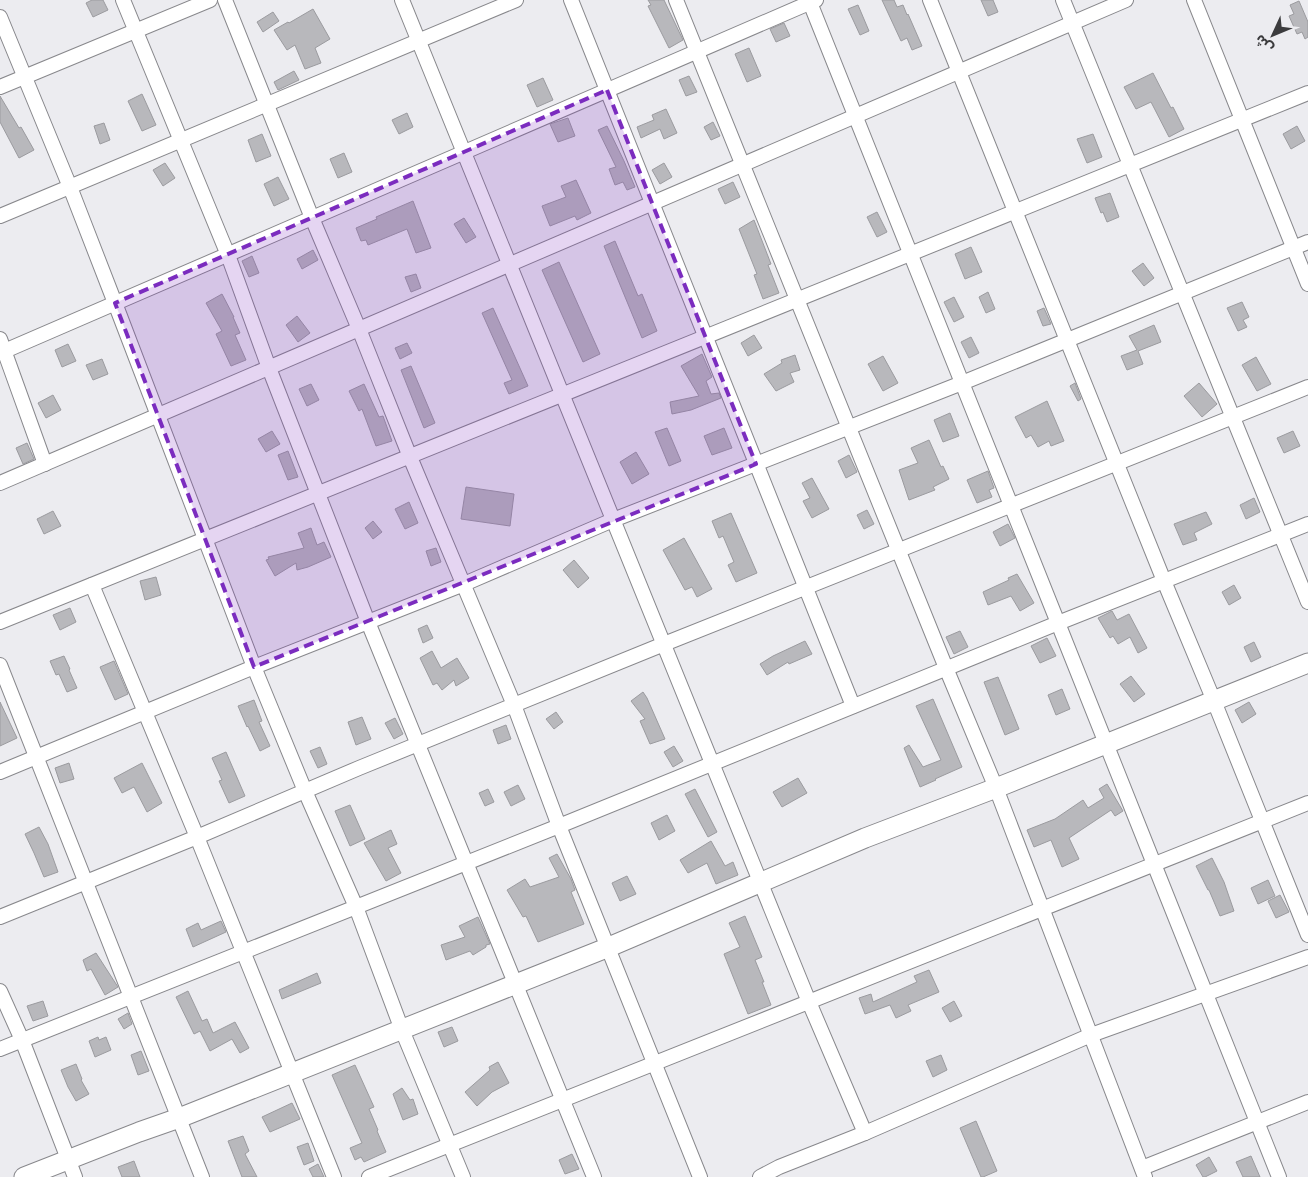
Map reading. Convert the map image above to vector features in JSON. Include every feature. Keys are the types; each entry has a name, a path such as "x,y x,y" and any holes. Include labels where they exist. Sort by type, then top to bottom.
{"main road":[{"path":"24,1177 71,1169 139,1132 402,1030 608,947 865,838 996,788 1308,663"}],"street":[{"path":"124,0 228,255 269,368 368,622 594,1177"},
{"path":"0,87 210,0"},
{"path":"225,0 312,218 514,705 560,826 700,1177"},
{"path":"402,0 809,1002 865,1133"},
{"path":"0,216 516,0"},
{"path":"572,0 853,706"},
{"path":"676,0 996,788 1144,1172 1257,1122 1308,1102"},
{"path":"930,0 1308,935"},
{"path":"1063,0 1308,602"},
{"path":"0,484 1126,0"},
{"path":"1194,0 1308,284"},
{"path":"45,464 2,348 228,255 811,1 855,116 1279,1177"},
{"path":"0,17 70,187 254,667 356,907 402,1030 463,1177"},
{"path":"0,622 1308,93"},
{"path":"0,772 254,667 464,584 613,520 962,383 1308,242"},
{"path":"0,917 197,837 417,744 1308,387"},
{"path":"0,1049 560,826 1058,622 1308,524"},
{"path":"92,585 244,951 334,1177"},
{"path":"0,665 202,1177"},
{"path":"370,1177 1308,802"},
{"path":"760,1177 779,1167 865,1133 1091,1035 1308,957"},
{"path":"0,991 22,1040 71,1169"}],"highlighted area":[{"path":"607,90 756,464 254,667 115,303"}],"building":[{"path":"92,0 103,0 108,10 93,17 86,3"},
{"path":"648,0 664,0 683,40 669,48 648,6 651,5"},
{"path":"882,0 894,0 897,7 903,5 922,46 912,50 907,38 901,41"},
{"path":"981,0 993,0 998,12 988,16"},
{"path":"1299,1 1308,22 1308,37 1305,39 1302,32 1297,34 1289,16 1294,14 1290,5"},
{"path":"858,5 869,31 860,35 848,9"},
{"path":"313,9 330,39 315,48 321,63 305,69 295,45 287,50 274,30"},
{"path":"273,12 279,21 263,32 257,22"},
{"path":"784,23 790,36 776,42 770,29"},
{"path":"749,48 761,76 747,82 735,54"},
{"path":"294,71 299,80 278,90 274,82"},
{"path":"1153,73 1184,129 1169,137 1151,102 1136,109 1124,87"},
{"path":"689,76 697,92 686,96 679,80"},
{"path":"543,78 553,100 537,107 527,85"},
{"path":"142,94 156,125 142,131 128,101"},
{"path":"0,96 34,150 19,158 0,122"},
{"path":"666,109 677,133 664,139 660,129 641,138 637,127 654,120 652,115"},
{"path":"407,113 413,127 399,134 392,120"},
{"path":"568,118 575,136 558,142 550,124"},
{"path":"713,122 720,136 711,140 704,127"},
{"path":"104,123 110,140 100,144 94,126"},
{"path":"607,126 635,187 627,190 623,182 615,185 609,169 616,167 598,130"},
{"path":"1297,126 1305,141 1291,149 1283,134"},
{"path":"262,134 271,156 256,162 248,140"},
{"path":"1093,134 1102,157 1087,163 1077,139"},
{"path":"344,153 352,172 338,178 330,159"},
{"path":"165,163 175,178 163,186 153,170"},
{"path":"664,163 672,177 660,184 652,170"},
{"path":"278,177 289,199 274,206 264,184"},
{"path":"576,180 591,213 577,220 575,216 550,226 542,206 566,197 561,186"},
{"path":"733,182 740,197 725,204 718,189"},
{"path":"1110,193 1119,217 1107,222 1095,198"},
{"path":"413,201 431,248 416,253 407,229 368,245 366,240 361,241 356,228"},
{"path":"877,212 887,232 877,237 867,217"},
{"path":"464,218 476,237 466,243 454,224"},
{"path":"754,220 771,264 768,265 779,293 763,299 754,275 757,274 739,229"},
{"path":"615,241 638,296 642,294 657,331 642,338 604,246"},
{"path":"971,247 982,272 965,279 955,254"},
{"path":"313,250 318,260 302,269 297,259"},
{"path":"252,256 259,273 249,277 242,261"},
{"path":"559,262 600,354 583,362 542,270"},
{"path":"1143,263 1154,278 1144,286 1132,271"},
{"path":"416,274 421,288 411,292 405,277"},
{"path":"988,292 995,309 986,313 979,297"},
{"path":"222,294 240,333 235,335 246,360 231,366 216,334 222,331 206,303"},
{"path":"954,297 964,317 954,322 944,302"},
{"path":"1242,302 1249,317 1243,320 1247,327 1238,331 1227,308"},
{"path":"493,308 528,386 509,394 504,383 512,380 482,313"},
{"path":"1044,308 1051,324 1043,326 1037,311"},
{"path":"297,316 310,333 298,342 286,325"},
{"path":"1154,325 1161,342 1138,351 1143,364 1127,370 1121,356 1137,350 1129,336"},
{"path":"754,335 762,348 748,356 741,343"},
{"path":"971,337 979,353 969,358 961,342"},
{"path":"407,343 412,353 400,359 395,348"},
{"path":"68,344 76,361 62,367 55,350"},
{"path":"702,354 712,377 706,381 711,394 719,393 721,398 691,410 672,414 670,402 699,396 681,366"},
{"path":"795,355 800,370 790,373 794,382 776,391 764,374 782,363 781,360"},
{"path":"883,356 898,383 883,391 868,364"},
{"path":"1256,357 1271,384 1257,391 1242,365"},
{"path":"102,359 108,374 93,380 86,365"},
{"path":"411,366 435,423 424,428 401,370"},
{"path":"1075,383 1081,399 1078,401 1070,386"},
{"path":"1199,383 1217,404 1202,417 1184,396"},
{"path":"311,384 319,400 307,406 299,389"},
{"path":"364,384 379,417 383,416 392,441 376,446 362,409 359,411 349,391"},
{"path":"53,395 61,410 46,418 38,403"},
{"path":"1047,401 1064,441 1051,446 1049,441 1038,447 1031,435 1026,438 1015,417"},
{"path":"950,413 959,436 943,442 934,420"},
{"path":"667,428 681,461 669,466 655,432"},
{"path":"724,428 732,448 712,455 704,436"},
{"path":"272,431 280,444 266,452 258,439"},
{"path":"1293,431 1300,446 1284,453 1277,438"},
{"path":"929,440 941,467 943,466 949,479 933,487 935,490 909,500 899,470 918,463 911,448"},
{"path":"27,443 34,459 23,464 16,448"},
{"path":"288,451 298,477 288,480 278,455"},
{"path":"636,452 649,474 632,484 620,462"},
{"path":"849,455 857,472 846,478 838,461"},
{"path":"988,471 994,488 989,490 992,497 977,503 967,480"},
{"path":"812,478 829,509 812,518 803,501 810,498 802,483"},
{"path":"466,487 514,494 510,526 461,519"},
{"path":"1254,498 1260,512 1246,519 1240,505"},
{"path":"409,502 418,523 405,529 395,509"},
{"path":"867,510 874,524 864,529 857,515"},
{"path":"53,511 61,526 44,534 37,519"},
{"path":"1206,512 1212,524 1194,533 1197,540 1183,545 1174,524"},
{"path":"731,513 757,573 736,582 728,565 734,562 723,536 719,538 712,521"},
{"path":"373,521 382,532 373,539 365,528"},
{"path":"1008,524 1015,538 1000,546 993,532"},
{"path":"311,528 317,545 324,542 331,557 297,570 296,563 275,576 266,560 269,559 268,557 304,548 298,533"},
{"path":"684,538 712,589 697,597 692,587 685,590 663,550"},
{"path":"436,548 441,562 431,566 426,551"},
{"path":"574,560 589,578 578,588 563,570"},
{"path":"1017,574 1034,603 1020,611 1011,596 988,605 983,592 1009,580 1008,578"},
{"path":"156,577 161,595 145,600 140,581"},
{"path":"1234,585 1241,598 1229,605 1222,592"},
{"path":"70,608 76,622 60,630 53,615"},
{"path":"1112,611 1117,620 1129,614 1147,648 1138,653 1130,637 1118,644 1113,636 1110,638 1098,618"},
{"path":"427,625 433,638 423,643 418,629"},
{"path":"960,631 968,647 954,654 946,637"},
{"path":"1047,638 1056,656 1040,663 1031,646"},
{"path":"805,641 812,654 789,664 788,662 767,675 760,664"},
{"path":"1254,642 1261,657 1251,662 1244,647"},
{"path":"432,651 441,668 457,658 469,678 456,686 454,680 442,690 437,683 433,685 420,658"},
{"path":"64,656 77,688 67,692 59,674 56,675 50,661"},
{"path":"114,661 128,694 115,700 100,667"},
{"path":"1131,676 1145,694 1134,702 1120,684"},
{"path":"998,677 1019,729 1005,735 984,682"},
{"path":"1062,689 1070,709 1056,715 1048,695"},
{"path":"643,692 665,739 650,744 640,721 645,719 631,701"},
{"path":"933,699 962,767 920,787 904,748 909,745 923,767 941,760 916,706"},
{"path":"254,700 262,721 259,722 270,746 260,751 238,706"},
{"path":"0,702 17,738 0,746"},
{"path":"1249,702 1256,714 1242,723 1235,710"},
{"path":"556,712 563,722 554,729 546,719"},
{"path":"362,717 371,739 356,745 348,722"},
{"path":"395,718 403,734 394,739 385,723"},
{"path":"506,725 511,739 498,744 493,730"},
{"path":"674,746 683,761 673,767 664,752"},
{"path":"320,747 327,764 318,768 310,751"},
{"path":"226,752 245,796 229,803 219,781 222,780 212,758"},
{"path":"69,763 74,779 60,783 55,768"},
{"path":"142,763 162,803 147,812 134,787 122,793 114,778"},
{"path":"798,778 807,793 782,807 773,792"},
{"path":"1107,784 1123,811 1115,816 1111,810 1069,838 1079,859 1062,867 1051,840 1034,847 1027,830 1055,819 1083,800 1088,808 1104,798 1099,789"},
{"path":"518,785 525,799 511,806 504,792"},
{"path":"488,789 494,802 485,806 479,793"},
{"path":"695,789 717,832 708,837 685,794"},
{"path":"350,805 365,839 350,846 335,811"},
{"path":"667,815 675,831 659,840 651,823"},
{"path":"39,827 48,844 58,872 44,877 25,834"},
{"path":"391,830 397,844 388,848 401,873 386,881 364,843"},
{"path":"711,841 725,866 733,862 738,875 716,884 707,863 688,873 680,860"},
{"path":"557,854 571,879 575,890 571,892 584,924 538,942 526,916 523,917 507,890 525,879 530,887 559,877 549,858"},
{"path":"1212,858 1224,882 1234,911 1220,916 1196,866"},
{"path":"627,876 636,894 620,901 612,883"},
{"path":"1268,880 1275,896 1258,904 1251,888"},
{"path":"1280,895 1289,912 1276,918 1268,901"},
{"path":"745,916 762,957 755,960 771,1005 748,1014 724,954 740,947 729,923"},
{"path":"478,917 490,944 473,955 470,951 446,960 441,945 465,937 459,926"},
{"path":"221,921 226,932 193,947 186,929 198,923 201,930"},
{"path":"96,953 118,987 105,995 91,969 87,971 83,960"},
{"path":"929,970 939,992 908,1005 911,1011 896,1018 890,1005 865,1014 859,998 871,994 873,1002 917,982 914,976"},
{"path":"317,973 321,983 282,999 279,990"},
{"path":"188,991 202,1021 207,1019 213,1033 235,1022 249,1048 240,1053 232,1039 210,1051 200,1031 194,1034 176,997"},
{"path":"43,1001 48,1016 33,1021 27,1006"},
{"path":"954,1001 962,1016 950,1022 942,1008"},
{"path":"128,1013 132,1024 124,1029 118,1019"},
{"path":"452,1027 458,1041 444,1047 438,1032"},
{"path":"98,1037 99,1040 106,1037 111,1050 95,1057 89,1041"},
{"path":"141,1051 149,1071 138,1075 131,1055"},
{"path":"941,1055 947,1070 933,1077 926,1061"},
{"path":"498,1062 509,1083 492,1092 477,1106 465,1092 490,1070 489,1067"},
{"path":"76,1064 81,1080 89,1094 76,1101 61,1070"},
{"path":"355,1065 374,1107 369,1109 386,1152 364,1162 361,1157 355,1160 350,1148 362,1143 332,1075"},
{"path":"402,1088 410,1100 413,1099 418,1114 403,1120 393,1094"},
{"path":"292,1103 300,1119 270,1132 262,1117"},
{"path":"976,1121 997,1171 983,1177 981,1177 960,1128"},
{"path":"243,1136 249,1151 245,1154 257,1177 242,1177 228,1141"},
{"path":"308,1143 314,1161 304,1165 297,1147"},
{"path":"572,1154 579,1169 565,1174 559,1160"},
{"path":"1251,1156 1260,1177 1243,1177 1236,1162"},
{"path":"1209,1157 1217,1171 1203,1177 1196,1165"},
{"path":"134,1161 140,1177 122,1177 118,1167"},
{"path":"318,1164 324,1177 313,1177 309,1169"}]}
